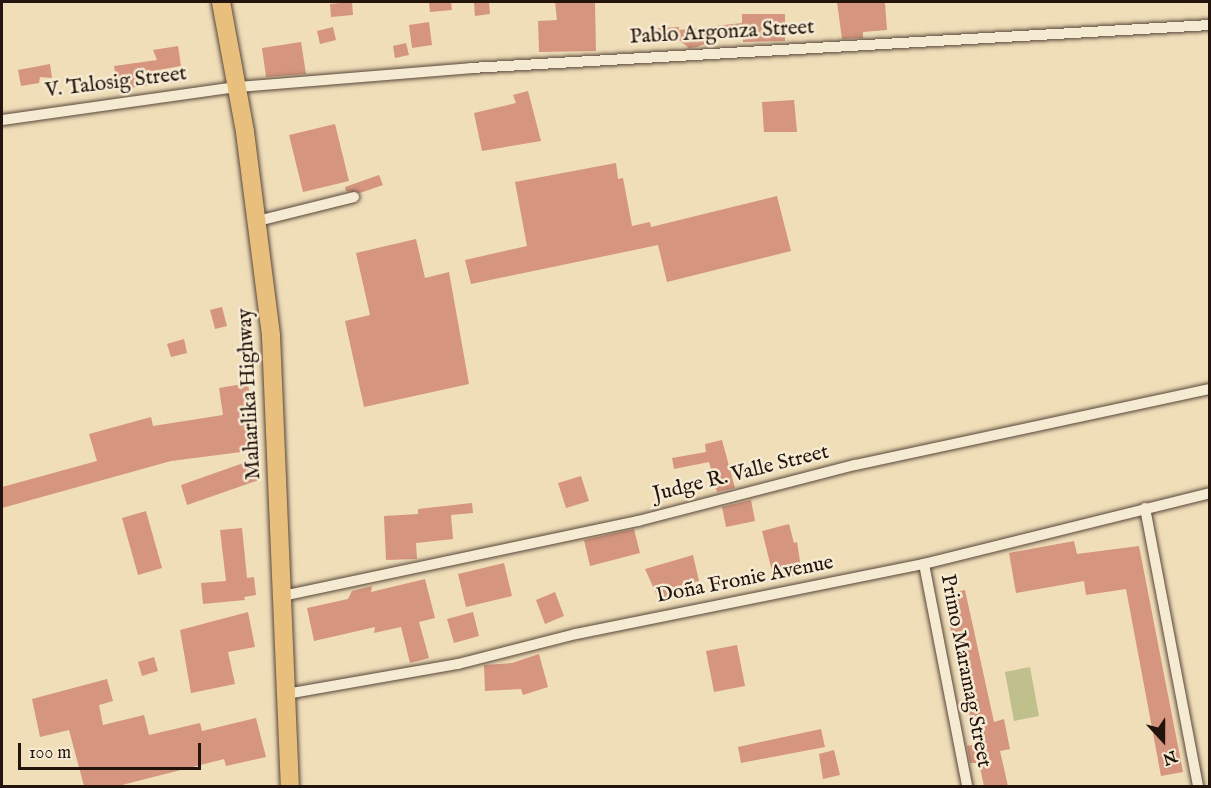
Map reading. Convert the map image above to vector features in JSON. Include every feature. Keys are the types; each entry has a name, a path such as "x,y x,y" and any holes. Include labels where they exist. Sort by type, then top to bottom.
{"highway":[{"name":"Maharlika Highway","path":"221,2 258,220 272,336 290,786"}],"street":[{"name":"Pablo Argonza Street","path":"237,87 569,61 1209,25"},
{"name":"V. Talosig Street","path":"2,120 237,87"},
{"path":"258,220 354,197"},
{"name":"Judge R. Valle Street","path":"282,596 627,523 855,465 1209,389"},
{"name":"Doña Fronie Avenue","path":"286,694 458,664 586,631 924,564 1209,494"},
{"path":"1145,508 1198,786"},
{"name":"Primo Maramag Street","path":"924,564 967,786"}],"green space":[{"path":"1030,667 1039,716 1014,721 1005,672"}],"building":[{"path":"352,2 353,15 331,17 330,4"},
{"path":"429,2 451,2 452,10 430,12"},
{"path":"474,2 489,2 490,14 475,16"},
{"path":"555,2 595,2 596,51 539,52 538,21 557,20"},
{"path":"837,2 885,3 887,30 863,32 863,38 842,39"},
{"path":"742,14 785,14 785,41 743,42 743,29 697,47 689,48 679,40 661,44 658,28 679,27 679,30 742,23"},
{"path":"429,22 432,45 412,48 409,25"},
{"path":"333,27 336,40 320,44 317,31"},
{"path":"301,42 306,74 266,77 262,48"},
{"path":"406,43 409,55 395,58 393,46"},
{"path":"178,46 181,66 147,72 149,85 118,90 114,66 157,60 153,50"},
{"path":"50,64 52,78 40,77 39,83 21,86 18,70"},
{"path":"528,91 541,141 482,151 474,113 516,103 513,95"},
{"path":"794,100 797,132 764,132 762,102"},
{"path":"335,124 349,181 303,192 289,135"},
{"path":"616,163 618,179 623,178 632,226 650,222 651,227 777,196 791,251 667,282 658,245 471,284 465,260 527,246 515,182"},
{"path":"379,175 383,185 360,193 346,191 345,187"},
{"path":"416,239 425,278 449,272 469,384 364,407 345,321 370,315 356,253"},
{"path":"222,307 227,326 215,329 210,310"},
{"path":"184,339 187,353 171,357 167,344"},
{"path":"248,383 256,441 247,444 249,451 171,461 2,508 2,487 97,461 89,434 151,417 153,426 223,415 219,388"},
{"path":"722,440 735,488 717,492 709,462 674,469 672,458 706,452 705,444"},
{"path":"252,460 259,480 187,505 181,485"},
{"path":"581,476 589,501 566,508 558,483"},
{"path":"751,500 755,521 726,527 722,507"},
{"path":"472,503 473,513 451,515 453,539 416,543 417,559 386,560 384,516 418,514 418,509"},
{"path":"146,511 162,568 138,575 122,518"},
{"path":"789,524 794,543 797,542 802,574 774,579 762,531"},
{"path":"242,528 247,578 254,577 256,595 244,597 245,600 203,604 201,583 226,581 220,530"},
{"path":"634,529 640,553 590,566 584,540"},
{"path":"1074,541 1077,554 1139,546 1183,772 1161,776 1126,589 1086,595 1084,581 1016,593 1009,553"},
{"path":"693,555 699,581 670,588 673,594 659,600 645,569"},
{"path":"504,563 512,596 466,607 458,574"},
{"path":"425,579 435,618 419,622 429,658 410,663 401,627 374,633 375,627 314,641 307,608 348,599 352,591 372,586 371,592"},
{"path":"965,590 994,722 1004,719 1010,749 1000,751 1008,786 984,786 979,763 970,763 967,746 976,744 943,595"},
{"path":"555,592 564,616 545,624 536,600"},
{"path":"248,612 255,647 228,652 235,684 191,693 180,630"},
{"path":"473,612 479,636 454,643 447,619"},
{"path":"737,645 745,686 714,692 706,651"},
{"path":"539,654 548,687 523,695 521,689 485,691 484,665 512,663"},
{"path":"154,657 158,671 142,676 138,662"},
{"path":"107,679 113,701 99,705 103,725 144,715 149,735 200,723 202,731 256,718 266,757 226,766 224,759 118,786 84,786 69,730 40,737 32,699"},
{"path":"821,729 825,747 741,763 738,747"},
{"path":"834,750 840,775 823,779 819,754"}]}
